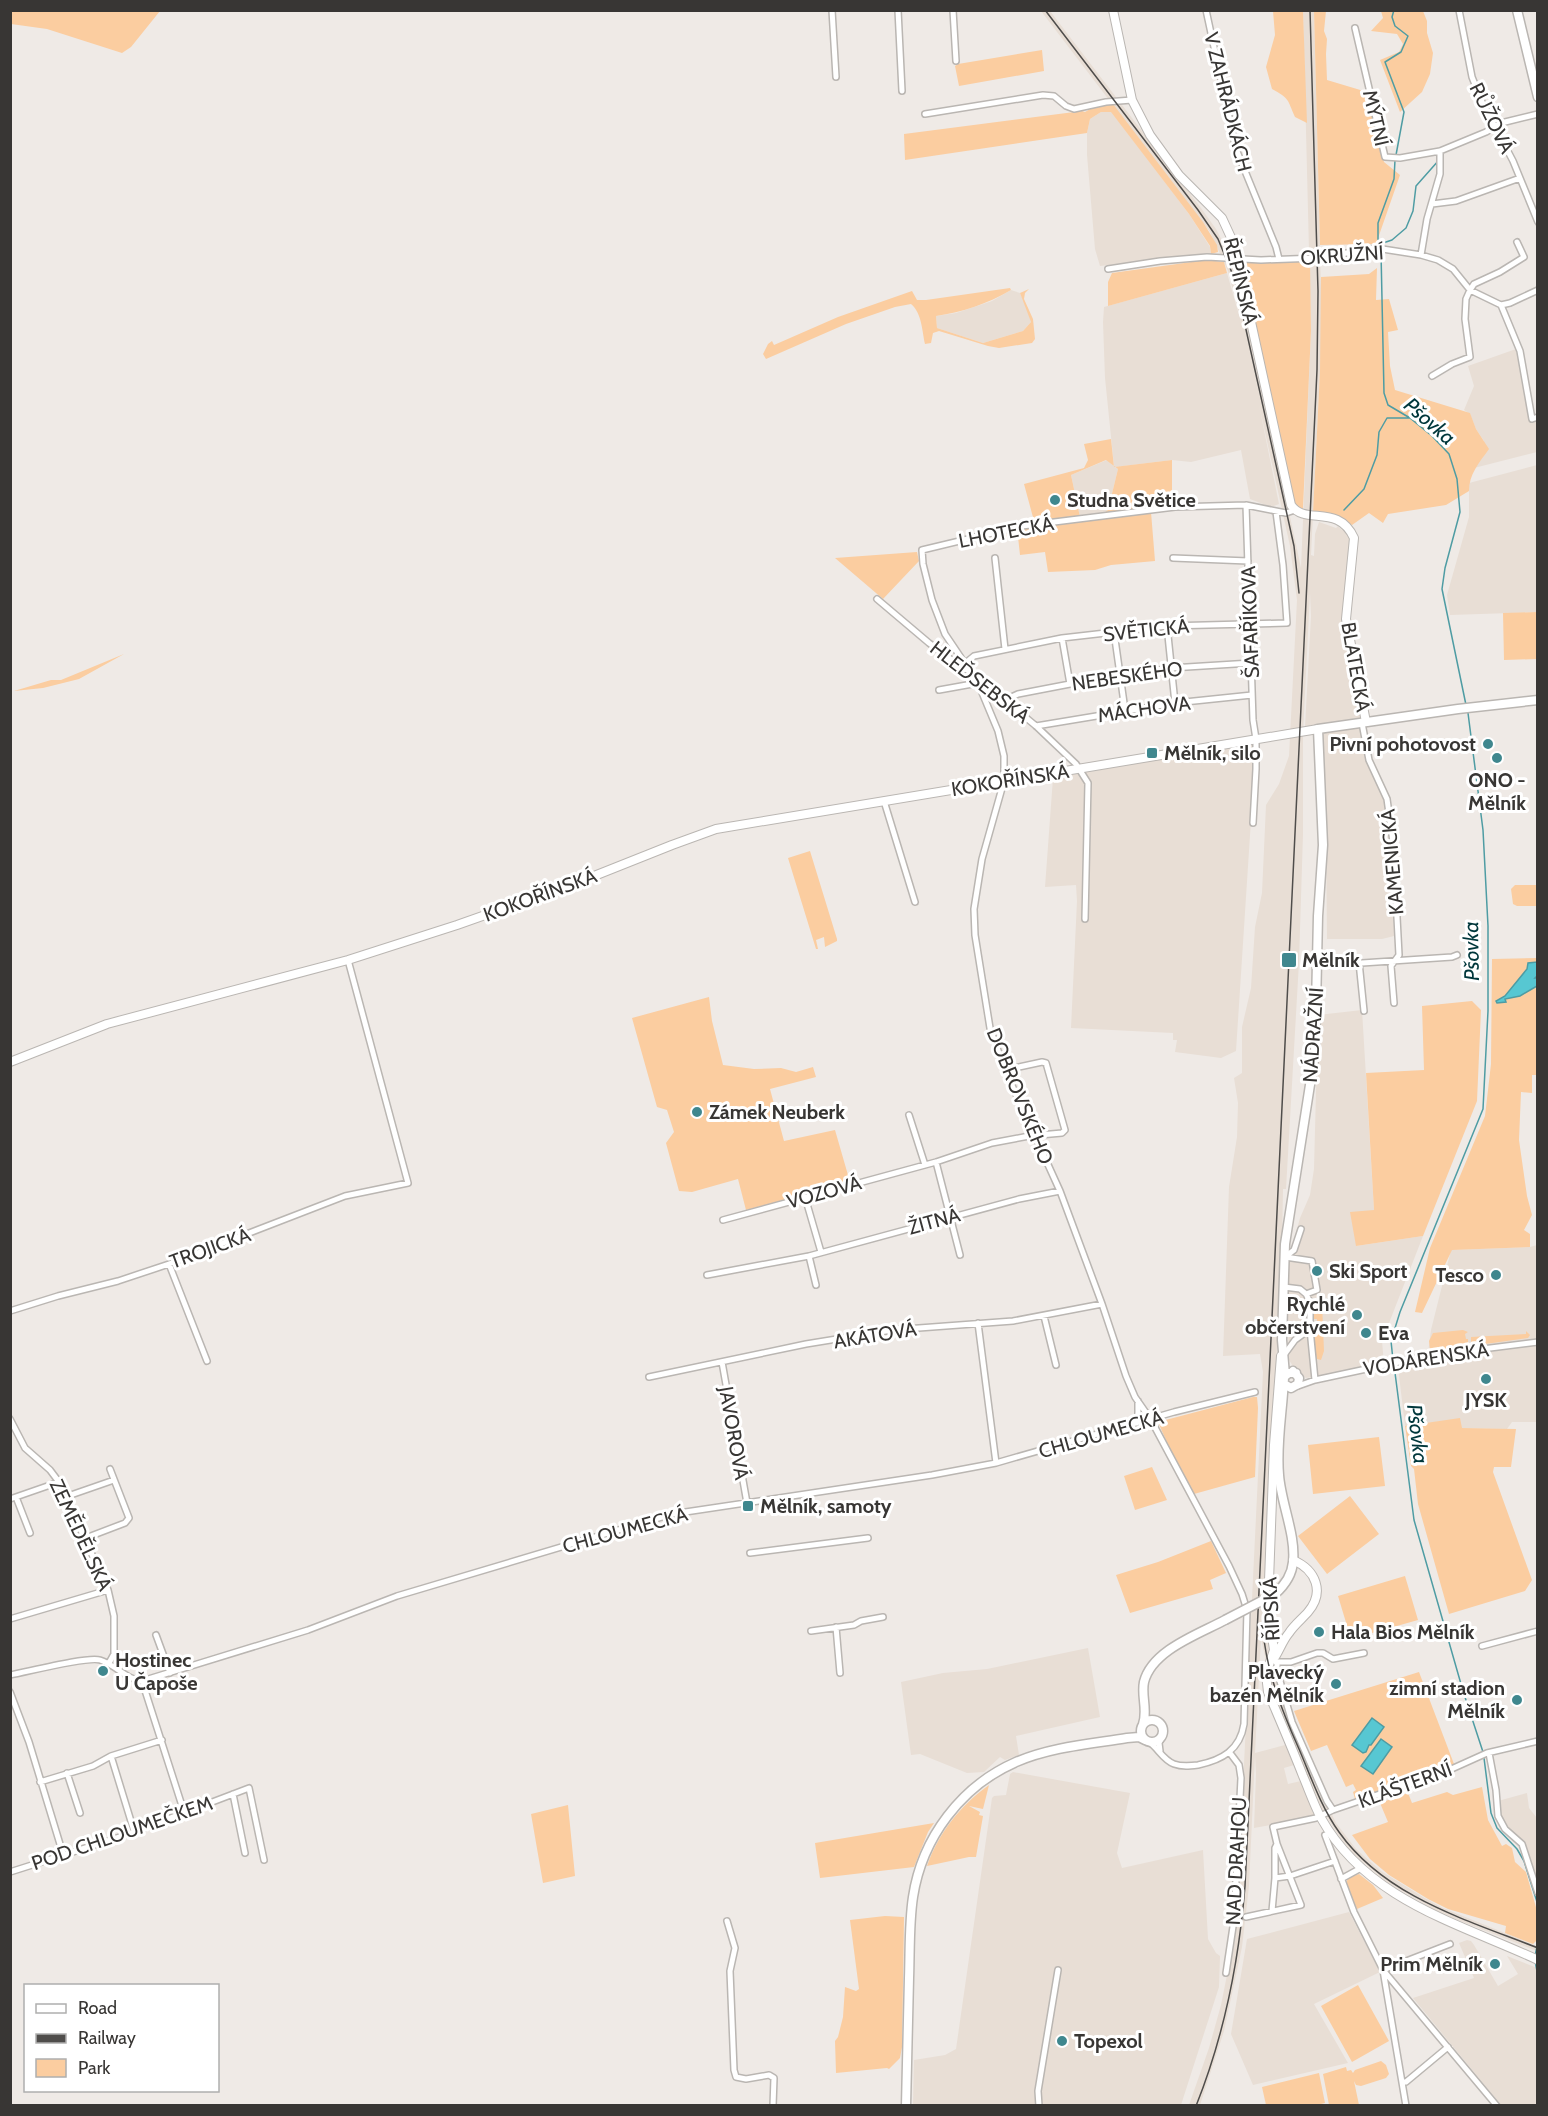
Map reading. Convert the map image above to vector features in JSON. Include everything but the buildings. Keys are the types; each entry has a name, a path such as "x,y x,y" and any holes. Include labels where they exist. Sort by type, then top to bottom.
{"main road":[{"path":"1517,10 1538,97"},
{"name":"KOKOŘÍNSKÁ","path":"1318,729 1460,708 1538,700"},
{"name":"NÁDRAŽNÍ","path":"1288,1385 1282,1340 1287,1228 1315,1053 1323,845 1318,729"},
{"name":"NÁDRAŽNÍ","path":"1284,1355 1296,1374"},
{"path":"1291,1372 1296,1374 1300,1380 1288,1385 1291,1372"},
{"name":"ŘÍPSKÁ","path":"1288,1385 1282,1412 1278,1461 1293,1560"},
{"path":"1147,1741 1142,1734 1145,1717 1143,1693 1145,1680 1154,1663 1166,1653 1275,1594 1288,1579 1293,1560"},
{"path":"906,2106 912,1905 920,1869 936,1832 968,1794 991,1775 1009,1766 1047,1752 1127,1738 1139,1737 1147,1741 1158,1741 1162,1737 1163,1726 1145,1707"},
{"path":"1127,1738 1150,1719 1155,1720"}],"street":[{"path":"832,10 837,76"},
{"path":"898,10 902,91"},
{"path":"953,10 956,61"},
{"name":"ŘEPÍNSKÁ","path":"1113,10 1132,99 1160,151 1179,175 1222,218 1234,244 1290,500 1295,510"},
{"name":"V ZAHRÁDKÁCH","path":"1206,10 1236,149 1279,259"},
{"name":"RŮŽOVÁ","path":"1459,10 1472,77 1513,161 1538,222"},
{"name":"MÝTNÍ","path":"1355,28 1385,157 1400,158 1440,151 1495,128 1501,123 1538,114"},
{"path":"925,114 1043,95 1053,96 1074,109 1132,99"},
{"path":"1421,255 1427,219 1440,174 1442,162 1440,151"},
{"path":"1432,204 1456,201 1520,178"},
{"path":"1432,376 1470,357 1465,319 1466,299 1474,284 1524,257 1517,242"},
{"name":"OKRUŽNÍ","path":"1108,269 1207,257 1279,259 1330,256 1376,248 1438,260 1454,269 1470,290 1501,305"},
{"path":"1535,418 1520,351 1501,305 1538,290"},
{"name":"LHOTECKÁ","path":"971,672 945,634 932,600 922,550 1033,524 1175,507 1246,505 1275,512 1286,513 1295,510"},
{"name":"ŠAFAŘÍKOVA","path":"1246,505 1252,720 1256,739 1253,823"},
{"name":"BLATECKÁ","path":"1295,510 1302,514 1335,518 1351,531 1354,538 1346,619 1367,722"},
{"name":"SVĚTICKÁ","path":"971,672 968,663 970,658 1062,638 1167,626 1287,623 1283,565 1275,512"},
{"path":"995,558 1005,649"},
{"path":"1173,558 1248,561"},
{"name":"HLEĎSEBSKÁ","path":"877,599 929,643 961,668 971,672 1005,700 1080,768"},
{"path":"1167,626 1175,703"},
{"path":"1114,632 1125,710"},
{"path":"1062,638 1070,684"},
{"name":"NEBESKÉHO","path":"1005,700 1018,694 1120,675 1171,668 1251,663"},
{"name":"DOBROVSKÉHO","path":"971,672 998,731 1004,756 1004,781 982,858 974,909 975,935 990,1028 1005,1070 1060,1191 1126,1376 1229,1566 1245,1603 1247,1639 1244,1724 1241,1738 1230,1753"},
{"path":"939,690 978,683"},
{"name":"MÁCHOVA","path":"1036,726 1125,710 1252,695"},
{"name":"KAMENICKÁ","path":"1367,722 1369,760 1387,799 1394,842 1398,955 1391,966 1394,1003"},
{"name":"KOKOŘÍNSKÁ","path":"10,1062 107,1024 348,960 562,888 717,829 1318,729"},
{"name":"KOKOŘÍNSKÁ","path":"1080,768 1088,783 1085,919"},
{"path":"884,801 915,902"},
{"path":"1317,966 1457,955"},
{"name":"TROJICKÁ","path":"10,1311 118,1281 169,1264 345,1196 408,1183 348,960"},
{"path":"1359,962 1364,1011"},
{"name":"VOZOVÁ","path":"723,1220 936,1162 992,1143 1062,1133 1065,1130 1047,1065 1042,1062 1005,1070"},
{"path":"909,1115 925,1165"},
{"path":"936,1162 960,1255"},
{"name":"ŽITNÁ","path":"707,1275 808,1256 1019,1199 1060,1191"},
{"path":"805,1197 821,1252"},
{"path":"1285,1257 1294,1250 1301,1229"},
{"path":"808,1256 816,1285"},
{"path":"1285,1257 1312,1261 1317,1290 1306,1294"},
{"path":"169,1264 207,1361"},
{"path":"1284,1287 1300,1289 1310,1302 1315,1380 1305,1379 1296,1374"},
{"path":"1310,1302 1327,1302"},
{"name":"AKÁTOVÁ","path":"649,1377 806,1344 892,1330 1012,1321 1102,1304"},
{"path":"1044,1316 1056,1365"},
{"path":"978,1323 996,1463"},
{"path":"1284,1355 1295,1340 1310,1329"},
{"name":"NÁDRAŽNÍ","path":"1282,1340 1288,1385"},
{"name":"VODÁRENSKÁ","path":"1288,1385 1427,1356 1538,1342"},
{"name":"JAVOROVÁ","path":"722,1362 747,1503"},
{"name":"ŘÍPSKÁ","path":"1288,1385 1274,1445 1269,1581 1274,1661 1266,1674 1268,1692 1320,1816 1341,1846 1361,1868 1390,1891 1416,1907 1538,1960"},
{"name":"CHLOUMECKÁ","path":"142,1681 308,1630 397,1596 672,1514 932,1475 996,1463 1255,1392"},
{"name":"DOBROVSKÉHO","path":"1138,1401 1138,1423"},
{"name":"ZEMĚDĚLSKÁ","path":"10,1419 26,1448 50,1470 59,1482 108,1590 114,1616 114,1654 110,1664"},
{"path":"1273,1488 1278,1461"},
{"path":"83,1539 125,1523 129,1518 110,1469"},
{"path":"65,1497 114,1479"},
{"path":"30,1533 13,1498 59,1482"},
{"path":"750,1553 868,1538"},
{"path":"1293,1560 1307,1568 1312,1574 1317,1584 1317,1596 1310,1609 1289,1632 1274,1661 1285,1702 1327,1801 1333,1810"},
{"path":"11,1618 108,1590"},
{"path":"811,1631 854,1625 861,1621 884,1617"},
{"path":"836,1627 840,1673"},
{"path":"1482,1646 1538,1631"},
{"path":"156,1635 170,1673"},
{"path":"1274,1661 1291,1662 1317,1653 1323,1653 1334,1659 1364,1653"},
{"path":"10,1675 93,1658 110,1664 126,1676 142,1681 184,1812"},
{"path":"10,1692 63,1854"},
{"path":"1161,1753 1159,1746 1162,1737"},
{"path":"40,1782 93,1766 111,1756 162,1740"},
{"path":"1147,1741 1170,1762 1185,1766 1215,1761 1230,1753"},
{"name":"KLÁŠTERNÍ","path":"1277,1844 1273,1827 1320,1816 1447,1771 1479,1756 1538,1741"},
{"name":"NAD DRAHOU","path":"1226,1973 1234,1920 1241,1778 1239,1765 1230,1753"},
{"path":"1488,1753 1496,1790 1497,1816 1505,1829 1522,1844 1538,1893"},
{"path":"111,1756 134,1832"},
{"path":"67,1773 80,1813"},
{"name":"POD CHLOUMEČKEM","path":"10,1872 134,1832 249,1788 264,1860"},
{"name":"POD CHLOUMEČKEM","path":"232,1794 245,1853"},
{"path":"1325,1835 1354,1912 1383,1970 1497,2106"},
{"path":"1246,1917 1301,1905 1277,1844"},
{"path":"1272,1911 1277,1844"},
{"path":"1275,1878 1290,1876 1335,1861"},
{"path":"1341,1879 1361,1868"},
{"path":"727,1921 735,1948 730,1968 734,2070 736,2077 746,2079 769,2075 774,2078 773,2106"},
{"path":"1383,1970 1450,1944"},
{"path":"1039,2106 1038,2091 1058,1970"},
{"path":"1383,1970 1406,2106"},
{"path":"1402,2082 1406,2082 1448,2047"}],"shaded area":[{"path":"1041,11 1050,11 1201,208 1216,229 1230,256 1245,306 1301,568 1311,331 1303,11 1314,11 1322,331 1311,555 1314,556 1315,534 1319,522 1336,528 1338,526 1347,531 1350,540 1344,619 1363,716 1368,760 1385,798 1393,886 1394,936 1382,939 1327,939 1326,829 1321,726 1305,727 1311,616 1310,593 1303,733 1299,962 1286,1189 1283,1189 1265,1593 1267,1641 1271,1666 1281,1699 1318,1786 1336,1823 1356,1849 1381,1871 1443,1908 1537,1946 1537,1951 1440,1913 1388,1883 1352,1853 1322,1809 1283,1720 1271,1684 1261,1638 1255,1753 1285,1745 1294,1765 1284,1768 1288,1784 1301,1781 1315,1817 1254,1828 1255,1755 1249,1886 1242,1947 1224,2031 1200,2105 1189,2105 1221,2005 1237,1909 1263,1372 1260,1354 1223,1356 1229,1187 1237,1137 1238,1103 1234,1078 1242,1073 1242,1027 1251,988 1255,927 1262,893 1266,805 1279,784 1289,756 1297,600 1290,546 1259,405 1279,504 1271,507 1250,499 1241,450 1191,462 1172,460 1115,467 1118,469 1108,510 1104,513 1080,517 1071,475 1107,460 1114,466 1105,378 1104,307 1227,273 1243,329 1228,271 1210,232"},
{"path":"1111,111 1189,214 1210,247 1211,254 1100,266 1095,249 1087,133 1090,119 1101,112"},
{"path":"1011,290 1020,293 1028,310 1031,322 1023,331 983,343 937,328 936,316 956,313 992,301"},
{"path":"1516,349 1530,421 1536,420 1537,452 1474,468 1484,441 1470,414 1464,410 1474,386 1468,366"},
{"path":"1537,465 1537,612 1450,615 1447,595 1469,517 1469,483"},
{"path":"1256,743 1236,1051 1221,1058 1175,1052 1177,1040 1173,1040 1173,1033 1071,1028 1076,885 1045,887 1053,778"},
{"path":"1362,1010 1374,1210 1356,1246 1423,1236 1382,1341 1384,1364 1306,1378 1296,1371 1289,1360 1287,1290 1289,1258 1300,1218 1310,1195 1314,1169 1318,1015"},
{"path":"1537,1245 1537,1422 1512,1422 1507,1429 1461,1428 1459,1419 1405,1426 1398,1367 1427,1361 1431,1330 1451,1250"},
{"path":"1088,1648 1100,1717 1016,1736 1019,1755 1005,1760 1000,1757 984,1772 967,1773 920,1754 911,1755 901,1682 943,1673 987,1669"},
{"path":"1013,1772 1130,1793 1117,1853 1122,1868 1203,1850 1208,1939 1220,1956 1219,1987 1181,2105 913,2105 914,2060 945,2055 956,2049 992,1798 1006,1795 1010,1774"},
{"path":"1527,1793 1529,1808 1537,1818 1537,1890 1524,1841 1515,1839 1501,1815 1498,1801"},
{"path":"1349,1912 1380,1972 1314,2004 1348,2063 1253,2085 1231,2034 1247,1939"},
{"path":"1467,1940 1474,1945 1498,1986 1518,1974 1507,1956 1537,1968 1537,2105 1501,2105 1413,1998 1474,1978 1459,1943"}],"green space":[{"path":"10,11 160,11 131,47 122,53 47,29 11,24"},
{"path":"1273,11 1303,11 1307,123 1295,117 1287,100 1272,89 1266,67 1275,35"},
{"path":"1314,11 1326,11 1324,31 1327,39 1327,80 1367,92 1384,162 1400,175 1376,244 1320,245"},
{"path":"1381,11 1423,11 1427,21 1427,33 1433,53 1430,74 1422,92 1400,112 1380,60 1399,52 1403,44 1397,34 1371,31 1383,18"},
{"path":"1042,50 1044,71 959,86 955,66 958,64"},
{"path":"1113,104 1203,222 1217,245 1218,252 1211,254 1210,246 1189,214 1111,112 1101,112 1090,119 1087,133 905,160 904,134 1085,112 1092,108"},
{"path":"1206,260 1224,262 1227,273 1108,306 1108,282 1112,273"},
{"path":"1240,261 1310,261 1311,331 1303,508 1299,509 1295,505"},
{"path":"1377,268 1376,300 1389,299 1398,330 1388,332 1390,366 1395,390 1470,413 1476,429 1489,449 1473,474 1469,491 1446,505 1388,514 1383,523 1369,513 1352,525 1331,513 1313,513 1320,371 1321,277 1369,274"},
{"path":"1010,288 1011,290 984,303 936,316 937,328 983,343 1023,331 1031,322 1020,293 1029,289 1024,299 1033,319 1035,339 1032,343 999,348 939,331 933,333 931,343 925,344 919,317 911,304 895,307 846,324 766,359 763,354 772,341 774,345 838,317 912,291 917,300 926,300"},
{"path":"1111,439 1114,466 1106,460 1071,475 1080,517 1034,521 1024,484 1084,468 1088,460 1084,444"},
{"path":"1172,460 1172,506 1104,513 1108,510 1118,469 1115,467"},
{"path":"1151,512 1155,561 1111,565 1095,570 1048,572 1045,552 1020,555 1018,537 982,542 981,537 1016,530"},
{"path":"917,552 919,561 883,599 835,558"},
{"path":"1537,612 1537,659 1504,660 1503,613"},
{"path":"124,654 79,679 43,688 14,691 51,680 61,680"},
{"path":"810,851 837,939 825,947 824,937 816,940 818,949 816,949 788,858"},
{"path":"1515,885 1537,885 1537,906 1513,904 1511,889"},
{"path":"1537,958 1537,1075 1532,1075 1532,1093 1521,1092 1519,1140 1532,1215 1524,1230 1530,1234 1530,1247 1452,1250 1422,1313 1415,1312 1430,1248 1485,1116 1491,1064 1492,959"},
{"path":"709,997 712,1021 723,1065 754,1069 781,1068 796,1072 813,1067 816,1077 770,1089 784,1141 835,1130 850,1182 746,1210 738,1179 692,1192 679,1191 666,1143 674,1132 667,1110 657,1107 632,1018"},
{"path":"1472,1001 1481,1010 1477,1101 1423,1236 1356,1246 1350,1212 1374,1210 1366,1073 1424,1070 1422,1006"},
{"path":"1313,1303 1322,1303 1324,1351 1321,1360 1317,1359 1314,1351 1314,1330 1317,1330 1317,1319 1313,1319"},
{"path":"1463,1330 1468,1332 1465,1334 1468,1339 1468,1348 1437,1351 1430,1349 1429,1341 1433,1333"},
{"path":"1526,1331 1530,1335 1528,1338 1471,1346 1471,1337 1526,1334"},
{"path":"1257,1397 1258,1408 1255,1477 1194,1494 1176,1463 1158,1422"},
{"path":"1460,1418 1462,1428 1516,1429 1511,1467 1494,1467 1493,1472 1532,1580 1525,1591 1449,1614 1418,1504 1414,1469 1411,1466 1405,1426"},
{"path":"1379,1437 1385,1486 1313,1494 1308,1445"},
{"path":"1152,1467 1167,1500 1135,1510 1124,1476"},
{"path":"1350,1496 1379,1534 1327,1574 1298,1536"},
{"path":"1211,1541 1226,1573 1210,1580 1213,1589 1130,1613 1116,1575 1158,1562"},
{"path":"1405,1576 1418,1620 1351,1639 1338,1596"},
{"path":"1419,1672 1454,1764 1355,1799 1353,1792 1356,1790 1353,1784 1346,1787 1327,1745 1311,1751 1294,1711"},
{"path":"989,1785 983,1809 969,1806 983,1816 976,1857 927,1866 944,1831 960,1811"},
{"path":"1482,1787 1488,1820 1502,1846 1506,1844 1512,1848 1515,1862 1526,1872 1537,1911 1538,1939 1533,1944 1505,1933 1506,1926 1448,1909 1428,1899 1389,1875 1370,1859 1352,1835 1388,1822 1380,1803 1408,1793 1412,1803 1447,1792 1453,1795"},
{"path":"568,1805 575,1876 543,1883 531,1814"},
{"path":"934,1823 914,1867 820,1878 815,1843"},
{"path":"1359,1874 1373,1885 1383,1898 1357,1909 1346,1884 1348,1878"},
{"path":"885,1916 904,1917 900,2058 889,2069 836,2073 835,2041 843,2017 845,1987 856,1991 859,1989 850,1920"},
{"path":"1358,1985 1389,2041 1352,2062 1321,2006"},
{"path":"1381,2061 1386,2065 1389,2074 1386,2078 1361,2086 1356,2085 1354,2081 1359,2105 1329,2105 1323,2074 1346,2067 1347,2071 1351,2070 1353,2073 1355,2070"},
{"path":"1319,2073 1325,2103 1313,2106 1266,2105 1262,2087"}],"water":[{"path":"1537,962 1535,978 1537,978 1537,986 1520,996 1505,999 1506,1002 1497,1003 1496,1001 1505,996 1527,969 1528,963"},
{"path":"1372,1718 1384,1727 1363,1753 1352,1745"},
{"path":"1381,1739 1392,1747 1373,1774 1361,1766"}],"waterway":[{"name":"Pšovka","path":"1394,10 1392,17 1395,26 1408,36 1401,52 1385,62 1404,112 1396,155"},
{"name":"Pšovka","path":"1381,247 1378,239 1378,223 1394,179 1395,160"},
{"path":"1383,243 1392,240 1406,228 1413,211 1416,186 1439,160"},
{"name":"Pšovka","path":"1381,252 1384,393 1388,405 1410,418 1449,454 1457,479 1460,512 1445,568 1442,589 1466,705"},
{"path":"1344,510 1364,489 1377,455 1379,432 1387,418 1409,418"},
{"name":"Pšovka","path":"1393,1360 1391,1341 1400,1312 1483,1109 1488,1011 1488,926 1483,830 1468,713"},
{"name":"Pšovka","path":"1394,1365 1414,1520 1483,1752"},
{"name":"Pšovka","path":"1484,1758 1491,1813 1497,1828 1517,1849 1524,1861 1538,1905"},
{"name":"Pšovka","path":"1535,1956 1538,1942"},
{"name":"Pšovka","path":"1535,1961 1538,1976"}],"railway":[{"path":"1045,10 1218,239 1235,280 1294,546 1299,593"},
{"path":"1196,2106 1215,2053 1229,1998 1239,1942 1245,1886 1317,370 1318,291 1310,10"},
{"path":"1263,1631 1276,1691 1312,1781 1339,1832 1358,1854 1380,1874 1429,1904 1538,1948"}],"place":[{"name":"Studna Světice","path":"1055,500"},
{"name":"Pivní pohotovost","path":"1488,744"},
{"name":"Mělník, silo","path":"1152,753"},
{"name":"ONO - Mělník","path":"1497,758"},
{"name":"Mělník","path":"1289,960"},
{"name":"Zámek Neuberk","path":"697,1112"},
{"name":"Ski Sport","path":"1317,1271"},
{"name":"Tesco","path":"1496,1275"},
{"name":"Rychlé občerstvení","path":"1357,1315"},
{"name":"Eva","path":"1366,1333"},
{"name":"JYSK","path":"1486,1379"},
{"name":"Mělník, samoty","path":"748,1506"},
{"name":"Hala Bios Mělník","path":"1319,1632"},
{"name":"Hostinec U Čapoše","path":"103,1671"},
{"name":"Plavecký bazén Mělník","path":"1336,1684"},
{"name":"zimní stadion Mělník","path":"1517,1700"},
{"name":"Prim Mělník","path":"1495,1964"},
{"name":"Topexol","path":"1062,2041"}]}
